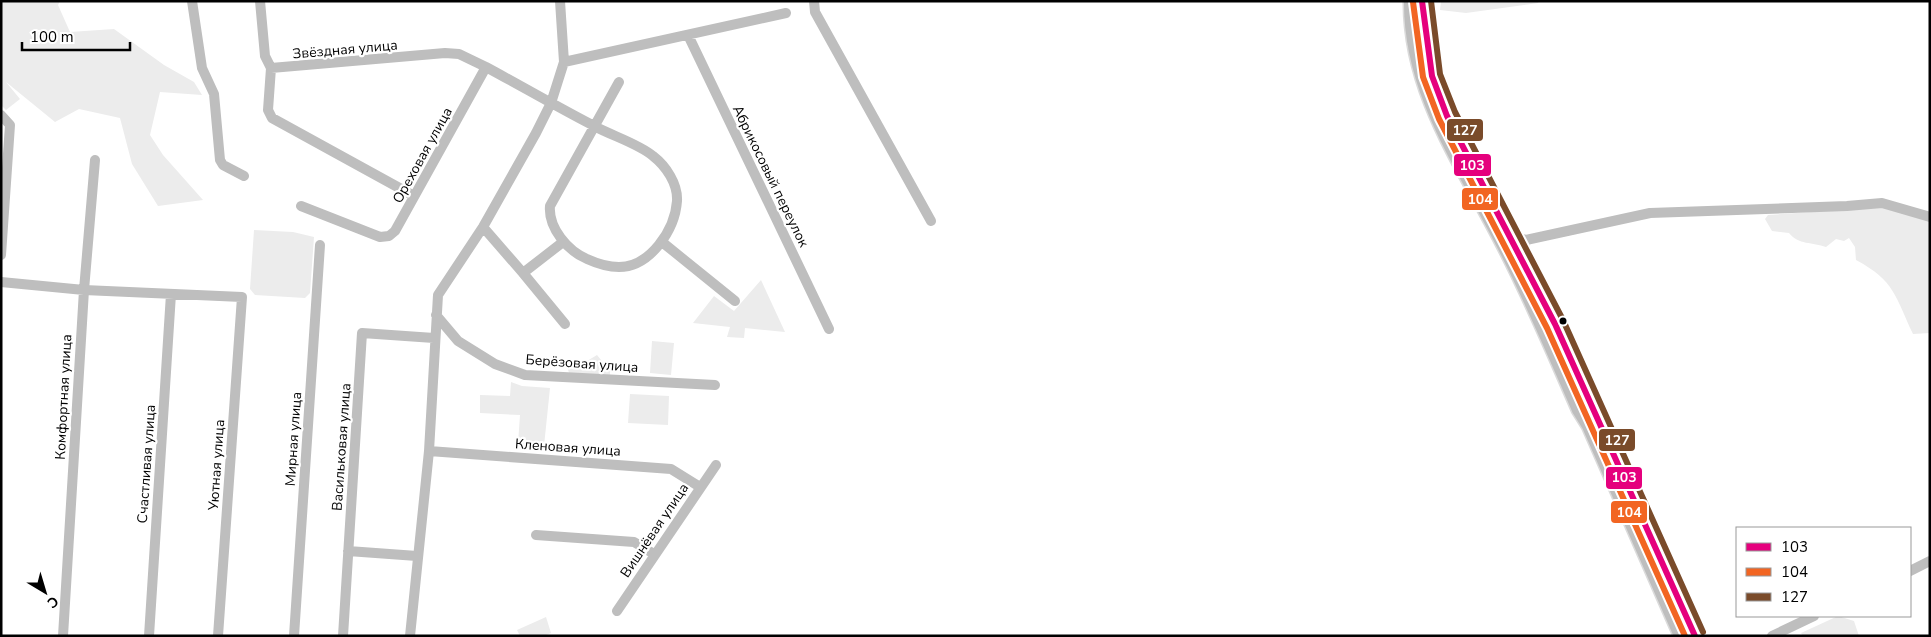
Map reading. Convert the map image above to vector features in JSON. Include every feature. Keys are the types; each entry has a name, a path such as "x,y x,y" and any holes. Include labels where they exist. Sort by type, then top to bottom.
{"main road":[{"path":"1410,1 1416,57 1429,101 1516,272 1578,410 1588,426 1680,636"},
{"path":"1422,1 1427,48 1439,96 1461,145 1545,303 1695,636"}],"street":[{"path":"192,1 202,68 214,94 220,160 223,165 244,176"},
{"path":"260,1 265,56 271,68 268,110 272,118 414,196"},
{"path":"410,636 429,451 434,338 438,295 483,227 536,133 551,102 564,62 560,1"},
{"path":"814,1 816,12 931,221"},
{"path":"564,62 786,14"},
{"name":"Абрикосовый переулок","path":"688,35 829,329"},
{"name":"Звёздная улица","path":"271,68 446,53 459,54 486,67"},
{"path":"486,67 595,127 653,155 671,176 677,201 662,242 643,261 621,267 602,266 581,256 563,242 550,215 550,206 595,127 618,82"},
{"name":"Ореховая улица","path":"301,206 380,237 389,236 395,231 486,67"},
{"path":"1,115 10,124 1,255"},
{"name":"Комфортная улица","path":"63,636 84,290 95,160"},
{"path":"1510,236 1526,240 1650,213 1847,206 1882,202 1930,217"},
{"path":"483,227 565,324"},
{"path":"1526,240 1524,250 1543,291 1545,303"},
{"path":"523,273 563,242"},
{"path":"662,242 735,301"},
{"name":"Мирная улица","path":"294,636 320,245"},
{"path":"1,282 84,290 171,294"},
{"name":"Уютная улица","path":"171,294 242,297 218,636"},
{"name":"Счастливая улица","path":"149,636 171,294"},
{"name":"Берёзовая улица","path":"436,315 458,340 495,364 525,375 715,385"},
{"name":"Васильковая улица","path":"343,636 362,333 434,338"},
{"name":"Кленовая улица","path":"429,451 671,469 700,488"},
{"name":"Вишнёвая улица","path":"617,611 716,465"},
{"path":"536,536 634,542 654,554"},
{"path":"348,551 417,556"},
{"path":"1911,570 1930,561"},
{"path":"1772,636 1812,617"}],"shaded area":[{"path":"1,1 60,1 58,5 70,32 114,29 164,65 194,82 202,95 160,92 150,135 163,155 203,200 158,206 132,164 120,118 79,109 55,122 6,82 20,99 6,110 1,105"},
{"path":"1441,1 1539,1 1538,3 1466,13 1440,10"},
{"path":"1885,207 1930,219 1930,333 1913,334 1897,299 1886,283 1879,275 1856,260 1855,247 1849,238 1844,241 1836,239 1826,247 1806,243 1797,240 1789,233 1772,231 1765,219 1768,215"},
{"path":"254,230 293,232 314,237 310,293 305,298 255,295 250,289"},
{"path":"761,280 785,332 745,328 744,338 727,337 730,327 693,323 714,296 734,311"},
{"path":"652,341 674,343 671,375 650,373"},
{"path":"597,355 610,371 610,376 569,373 567,366 587,361"},
{"path":"511,382 522,386 550,388 544,446 518,444 520,415 480,413 480,395 510,396"},
{"path":"630,394 669,396 668,425 628,423"},
{"path":"546,617 551,633 544,636 520,636 517,630"},
{"path":"1836,617 1841,617 1854,621 1859,636 1803,636 1801,633"}],"transit line":[{"name":"103","path":"1422,1 1432,76 1447,116 1555,324 1695,636"},
{"name":"127","path":"1431,1 1440,74 1455,112 1563,320 1703,632"},
{"name":"104","path":"1413,2 1423,77 1439,119 1547,328 1685,636"}]}
